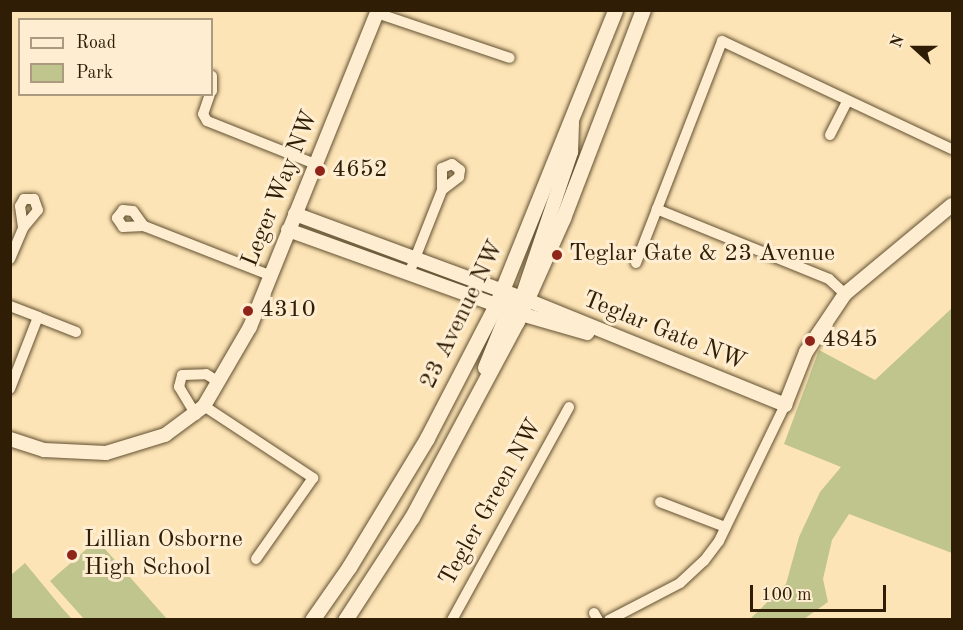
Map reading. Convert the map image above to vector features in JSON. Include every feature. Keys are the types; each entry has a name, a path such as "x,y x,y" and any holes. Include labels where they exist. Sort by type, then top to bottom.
{"main road":[{"name":"23 Avenue NW","path":"312,620 349,567 427,438 513,303 572,122 615,10"},
{"name":"23 Avenue NW","path":"345,620 446,458 643,10"}],"street":[{"path":"377,12 510,58"},
{"name":"Leger Way NW","path":"10,439 44,450 106,453 165,435 200,410 219,382 250,327 269,275 377,12"},
{"path":"636,263 722,40 846,102 952,148"},
{"path":"210,96 203,114 207,121 315,164"},
{"path":"830,135 846,102"},
{"path":"412,264 442,190"},
{"path":"609,620 680,583 704,561 725,527 784,405 806,352 845,294 952,205"},
{"path":"657,209 829,279 845,294"},
{"path":"295,214 412,264"},
{"path":"144,226 269,275"},
{"path":"10,259 23,228"},
{"path":"288,230 412,264"},
{"name":"Teglar Gate NW","path":"412,264 624,342 784,405"},
{"path":"10,306 76,332"},
{"path":"10,389 38,317"},
{"path":"219,382 197,372 182,375 178,387 200,410 313,478 256,559"},
{"name":"Tegler Green NW","path":"452,620 569,407"},
{"path":"660,502 725,527"}],"green space":[{"path":"952,308 952,553 849,514 832,540 823,579 828,602 804,619 750,619 786,584 799,537 820,492 841,467 784,444 819,350 875,380"},
{"path":"97,540 167,619 84,619 50,581"},
{"path":"25,563 72,619 11,619 11,575"}],"place":[{"name":"4652","path":"320,171"},
{"name":"Teglar Gate & 23 Avenue","path":"557,255"},
{"name":"4310","path":"248,311"},
{"name":"4845","path":"810,341"},
{"name":"Lillian Osborne High School","path":"72,555"}]}
